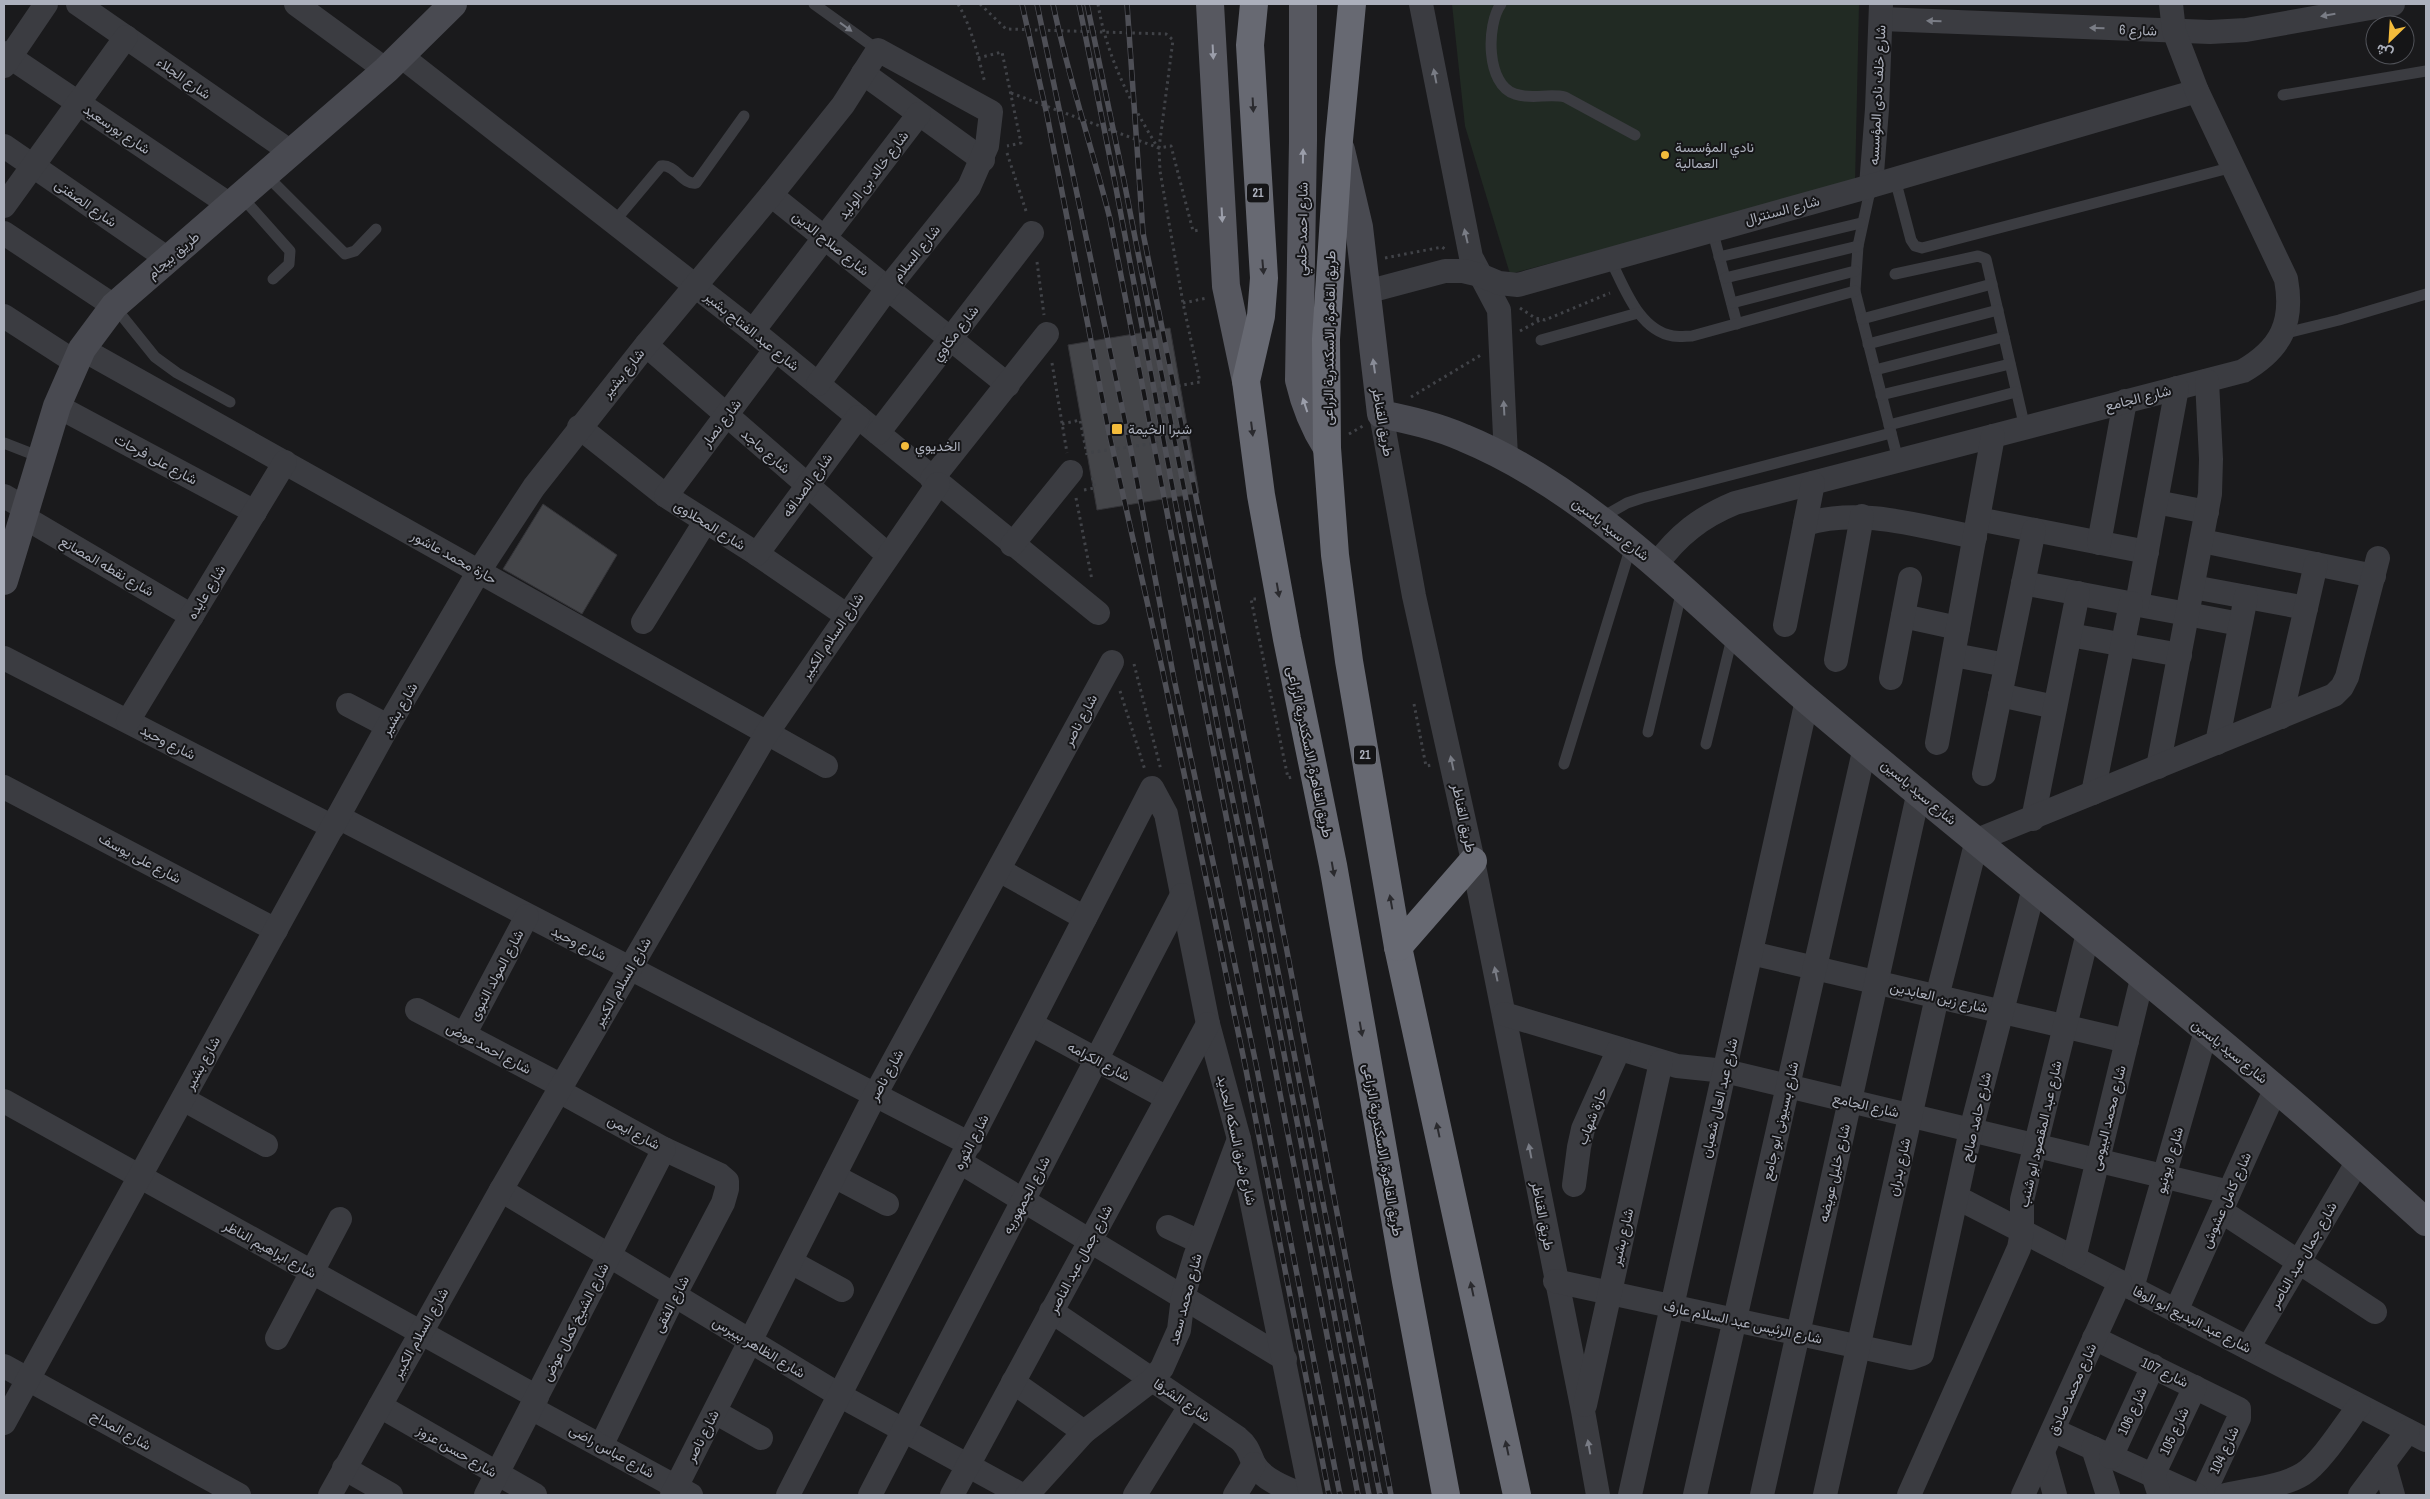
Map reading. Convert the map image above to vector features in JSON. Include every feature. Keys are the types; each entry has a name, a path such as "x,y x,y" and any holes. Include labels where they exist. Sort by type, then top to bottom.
{"highway":[{"name":"طريق القاهرة, الاسكندرية الزراعى","path":"1254,4 1250,46 1264,278 1261,316 1246,381 1261,495 1280,604 1333,864 1404,1271 1446,1495"},
{"name":"طريق القاهرة, الاسكندرية الزراعى","path":"1352,4 1339,140 1328,311 1327,448 1335,555 1349,661 1398,947 1517,1495"},
{"path":"1398,947 1473,861"}],"main road":[{"path":"1210,4 1226,286 1246,381"},
{"name":"شارع احمد حلمي","path":"1303,4 1304,141 1299,380 1304,404 1313,426 1327,448"}],"street":[{"path":"6,59 46,4"},
{"name":"شارع الجلاء","path":"78,4 291,152"},
{"name":"شارع عبد الفتاح بشير","path":"296,4 393,63 614,222 754,331 1012,545 1098,613"},
{"name":"طريق بيجام","path":"4,576 17,507 40,457 57,406 78,355 114,306 393,63 453,4"},
{"path":"1421,4 1471,256 1499,310 1506,457"},
{"name":"شارع الجامع","path":"1656,565 1670,546 1689,527 1711,513 1735,503 2207,381 2242,370 2259,362 2272,349 2282,334 2289,307 2286,279 2197,90 2174,31 2172,4"},
{"name":"شارع 6","path":"1881,11 2210,32 2246,30 2393,4"},
{"name":"شارع خلف نادى المؤسسه","path":"1871,186 1878,109 1881,11"},
{"path":"4,206 126,37"},
{"path":"878,50 991,112"},
{"name":"شارع بشير","path":"4,1424 388,726 479,571 534,487 579,427 843,105 878,50"},
{"name":"شارع بورسعيد","path":"6,59 235,200"},
{"path":"863,73 982,160"},
{"name":"شارع السنترال","path":"1366,292 1446,271 1480,275 1499,283 1518,285 1712,229 1871,186 2197,90"},
{"name":"شارع السلام","path":"818,384 887,289 960,199 976,175 990,129 991,112"},
{"name":"شارع خالد بن الوليد","path":"754,331 920,114"},
{"name":"طريق القناطر","path":"1339,140 1359,227 1381,414 1414,596 1473,861 1555,1281 1583,1411 1598,1495"},
{"name":"شارع الصفتى","path":"4,146 168,259"},
{"name":"شارع صلاح الدين","path":"771,195 1008,385"},
{"name":"شارع مكاوي","path":"878,433 1032,232"},
{"path":"4,233 114,306"},
{"name":"حارة محمد عاشور","path":"4,316 285,462 826,766"},
{"name":"شارع السلام الكبير","path":"330,1495 501,1190 767,733 888,556 935,481 1047,334"},
{"name":"شارع ماجد","path":"646,345 888,556"},
{"name":"شارع نصار","path":"666,496 775,350"},
{"path":"2158,767 2207,512 2211,459 2207,381"},
{"path":"2092,793 2122,645 2147,552 2177,388"},
{"path":"2099,543 2125,401"},
{"name":"شارع على فرحات","path":"57,406 255,512"},
{"name":"شارع سيد ياسين","path":"1381,414 1433,426 1506,457 1560,490 1656,565 1807,700 2276,1088 2426,1222"},
{"name":"شارع الصداقه","path":"757,554 858,417"},
{"name":"شارع المحلاوى","path":"579,427 666,496 757,554 846,615"},
{"path":"1937,743 1993,436"},
{"name":"شارع عايده","path":"128,722 285,462"},
{"path":"1012,545 1084,468"},
{"path":"1785,625 1813,483"},
{"path":"2156,502 2207,512"},
{"name":"شارع نقطه المصانع","path":"17,507 192,616"},
{"path":"1805,524 1841,516 1862,516 1976,528 2034,530 2147,552"},
{"path":"1836,660 1862,516"},
{"path":"643,622 705,522"},
{"path":"1984,774 2034,530"},
{"path":"1977,840 2033,819 2092,793 2334,695 2342,687 2376,567 2316,564 2202,541"},
{"path":"2281,717 2316,564"},
{"path":"1892,678 1910,579"},
{"path":"2023,583 2240,624"},
{"path":"2193,587 2306,608"},
{"path":"2033,819 2078,593"},
{"path":"2217,743 2246,597"},
{"path":"1903,616 1958,628"},
{"path":"2070,635 2180,655"},
{"path":"1954,655 2006,666"},
{"name":"شارع وحيد","path":"4,658 128,722 527,916 875,1095"},
{"name":"شارع ناصر","path":"680,1492 715,1412 875,1095 999,870 1122,661"},
{"path":"2000,695 2055,707"},
{"name":"شارع عبد العال شعبان","path":"1630,1495 1807,700"},
{"path":"348,705 388,726"},
{"name":"شارع بسيونى ابو جامع","path":"1695,1495 1865,747"},
{"name":"شارع شرق السكه الحديد","path":"1157,783 1166,814 1208,1024 1239,1139 1311,1495"},
{"name":"شارع الثوره","path":"788,1495 841,1396 1085,918 1157,783"},
{"name":"شارع على يوسف","path":"4,787 276,930"},
{"name":"شارع خليل عويضه","path":"1762,1495 1919,791"},
{"name":"شارع بدران","path":"1825,1495 1910,1115 1977,840"},
{"path":"999,870 1085,918"},
{"name":"شارع حامد صالح","path":"1924,1347 1958,1198 1971,1130 2034,888"},
{"name":"شارع الجمهوريه","path":"870,1495 1182,895"},
{"name":"شارع المولد النبوى","path":"464,1035 527,916"},
{"name":"شارع عبد المقصود ابو شنب","path":"1910,1495 2019,1248 2022,1232 2022,1200 2088,933"},
{"name":"شارع زين العابدين","path":"1751,953 2127,1041"},
{"name":"شارع محمد البيومى","path":"2074,1258 2142,979"},
{"name":"شارع احمد عوض","path":"417,1010 560,1088"},
{"name":"شارع الجامع","path":"1504,1014 1662,1062 1693,1069 1725,1071 2164,1176 2225,1201 2299,1261 2375,1312"},
{"name":"شارع الكرامه","path":"1031,1024 1168,1098"},
{"name":"شارع جمال عبد الناصر","path":"952,1495 1208,1024"},
{"name":"شارع 9 يونيو","path":"2126,1285 2164,1176 2206,1031"},
{"name":"حارة شهاب","path":"1574,1186 1578,1147 1583,1129 1619,1049"},
{"name":"شارع بشير","path":"1583,1411 1662,1062"},
{"name":"شارع ايمن","path":"560,1088 664,1149 710,1170"},
{"name":"شارع كامل عشوش","path":"2176,1311 2276,1088"},
{"path":"875,1095 965,1153 1023,1201 1285,1359"},
{"path":"183,1099 266,1145"},
{"name":"شارع ابراهيم الناظر","path":"4,1101 420,1332 534,1402"},
{"name":"شارع محمد سعد","path":"1028,1495 1084,1432 1152,1380 1162,1368 1179,1330 1183,1297 1200,1242 1239,1139"},
{"name":"شارع الشيخ كمال عوض","path":"486,1495 664,1149"},
{"name":"شارع جمال عبد الناصر","path":"2248,1348 2358,1161"},
{"name":"شارع الفقى","path":"602,1444 674,1296 723,1203 727,1181 710,1170"},
{"path":"834,1176 887,1204"},
{"name":"شارع الظاهر بيبرس","path":"501,1190 841,1396 1022,1495"},
{"name":"شارع عبد البديع ابو الوفا","path":"1958,1198 2417,1436"},
{"path":"277,1338 340,1219"},
{"path":"1168,1227 1200,1242"},
{"path":"790,1262 842,1290"},
{"name":"شارع الرئيس عبد السلام عارف","path":"1555,1281 1911,1358 1922,1354 1924,1347"},
{"name":"شارع محمد صادق","path":"2023,1495 2094,1338 2126,1285"},
{"name":"شارع الشرفا","path":"1051,1311 1244,1443 1253,1457 1254,1464 1273,1481 1303,1495"},
{"name":"شارع 107","path":"2094,1338 2235,1406"},
{"name":"شارع المداح","path":"4,1366 239,1495"},
{"name":"شارع 106","path":"2102,1452 2152,1366"},
{"path":"1013,1382 1084,1432"},
{"name":"شارع 105","path":"2157,1485 2195,1387"},
{"name":"شارع عباس راضى","path":"534,1402 680,1492"},
{"name":"شارع حسن عزوز","path":"380,1406 536,1495"},
{"path":"1135,1495 1190,1406"},
{"name":"شارع 104","path":"2203,1495 2239,1418 2238,1409 2235,1406"},
{"path":"2226,1495 2278,1489 2305,1473 2317,1462 2359,1406"},
{"path":"715,1412 761,1438"},
{"path":"2053,1430 2102,1452 2157,1485 2196,1495"},
{"path":"2360,1495 2384,1463 2417,1436"},
{"path":"2043,1452 2055,1495"},
{"path":"2102,1452 2108,1495"},
{"path":"2384,1463 2393,1495"},
{"path":"1235,1495 1254,1464"},
{"path":"344,1468 391,1495"}],"lane":[{"path":"814,4 878,50"},
{"path":"1501,4 1493,17 1490,42 1498,78 1504,88 1523,96 1550,94 1565,97 1635,135"},
{"path":"2283,96 2426,71"},
{"path":"614,222 661,166 669,167 689,182 696,183 744,116"},
{"path":"1895,179 1911,240 1915,246 1922,248 2234,167"},
{"path":"265,174 345,254 355,252 376,229"},
{"path":"1871,186 1858,246 1855,291 1898,460"},
{"path":"235,200 290,251 289,264 273,279"},
{"path":"1720,258 1862,223"},
{"path":"1712,229 1737,324"},
{"path":"1725,278 1858,246"},
{"path":"1895,274 1981,256 1987,261 2025,428"},
{"path":"1610,259 1638,312 1653,327 1672,336 1692,336 1855,291"},
{"path":"1732,303 1855,270"},
{"path":"1862,319 1992,284"},
{"path":"2282,334 2339,320 2426,294"},
{"path":"114,306 155,357 177,373 230,402"},
{"path":"1868,344 1998,310"},
{"path":"1541,340 1638,312"},
{"path":"1875,370 2004,337"},
{"path":"1881,395 2010,364"},
{"path":"1598,520 1619,507 1642,498 2016,392"},
{"path":"4,443 40,457"},
{"path":"1564,764 1631,545"},
{"path":"1648,732 1682,588"},
{"path":"1706,744 1733,633"}],"path":[{"path":"958,4 966,17 991,112"},
{"path":"980,4 1006,29 1166,34 1172,37 1159,148 1160,171 1183,303 1200,382 1160,389 1169,441 1087,453"},
{"path":"1098,4 1103,32 1136,111 1159,148"},
{"path":"978,58 1002,52 1021,143 1005,146"},
{"path":"1011,93 1159,148 1171,146 1193,231 1222,228"},
{"path":"1545,320 1599,297"},
{"path":"1327,448 1540,320"},
{"path":"1062,424 1080,420 1087,453 1084,468 1095,488"},
{"path":"1251,599 1288,778"},
{"path":"1122,661 1157,783"},
{"path":"1414,702 1426,766"}],"shaded area":[{"name":"نادي المؤسسة العمالية","path":"1452,4 1859,4 1855,183 1510,274 1465,126"}],"building":[{"name":"شبرا الخيمة","path":"1170,328 1199,493 1097,510 1068,345"},
{"path":"543,504 617,555 582,614 503,569"}],"railway":[{"path":"1022,4 1047,115 1108,428 1162,668 1245,1065 1329,1495"},
{"path":"1037,4 1132,455 1174,679 1256,1064 1340,1495"},
{"path":"1053,4 1110,219 1358,1495"},
{"path":"1079,4 1115,183 1221,744 1264,950 1369,1495"},
{"path":"1087,4 1124,181 1380,1495"},
{"path":"1127,4 1143,233 1286,946 1391,1495"}],"place":[{"name":"نادي المؤسسة العمالية","path":"1665,155"},
{"name":"شبرا الخيمة","path":"1117,429"},
{"name":"الخديوي","path":"905,446"}]}
